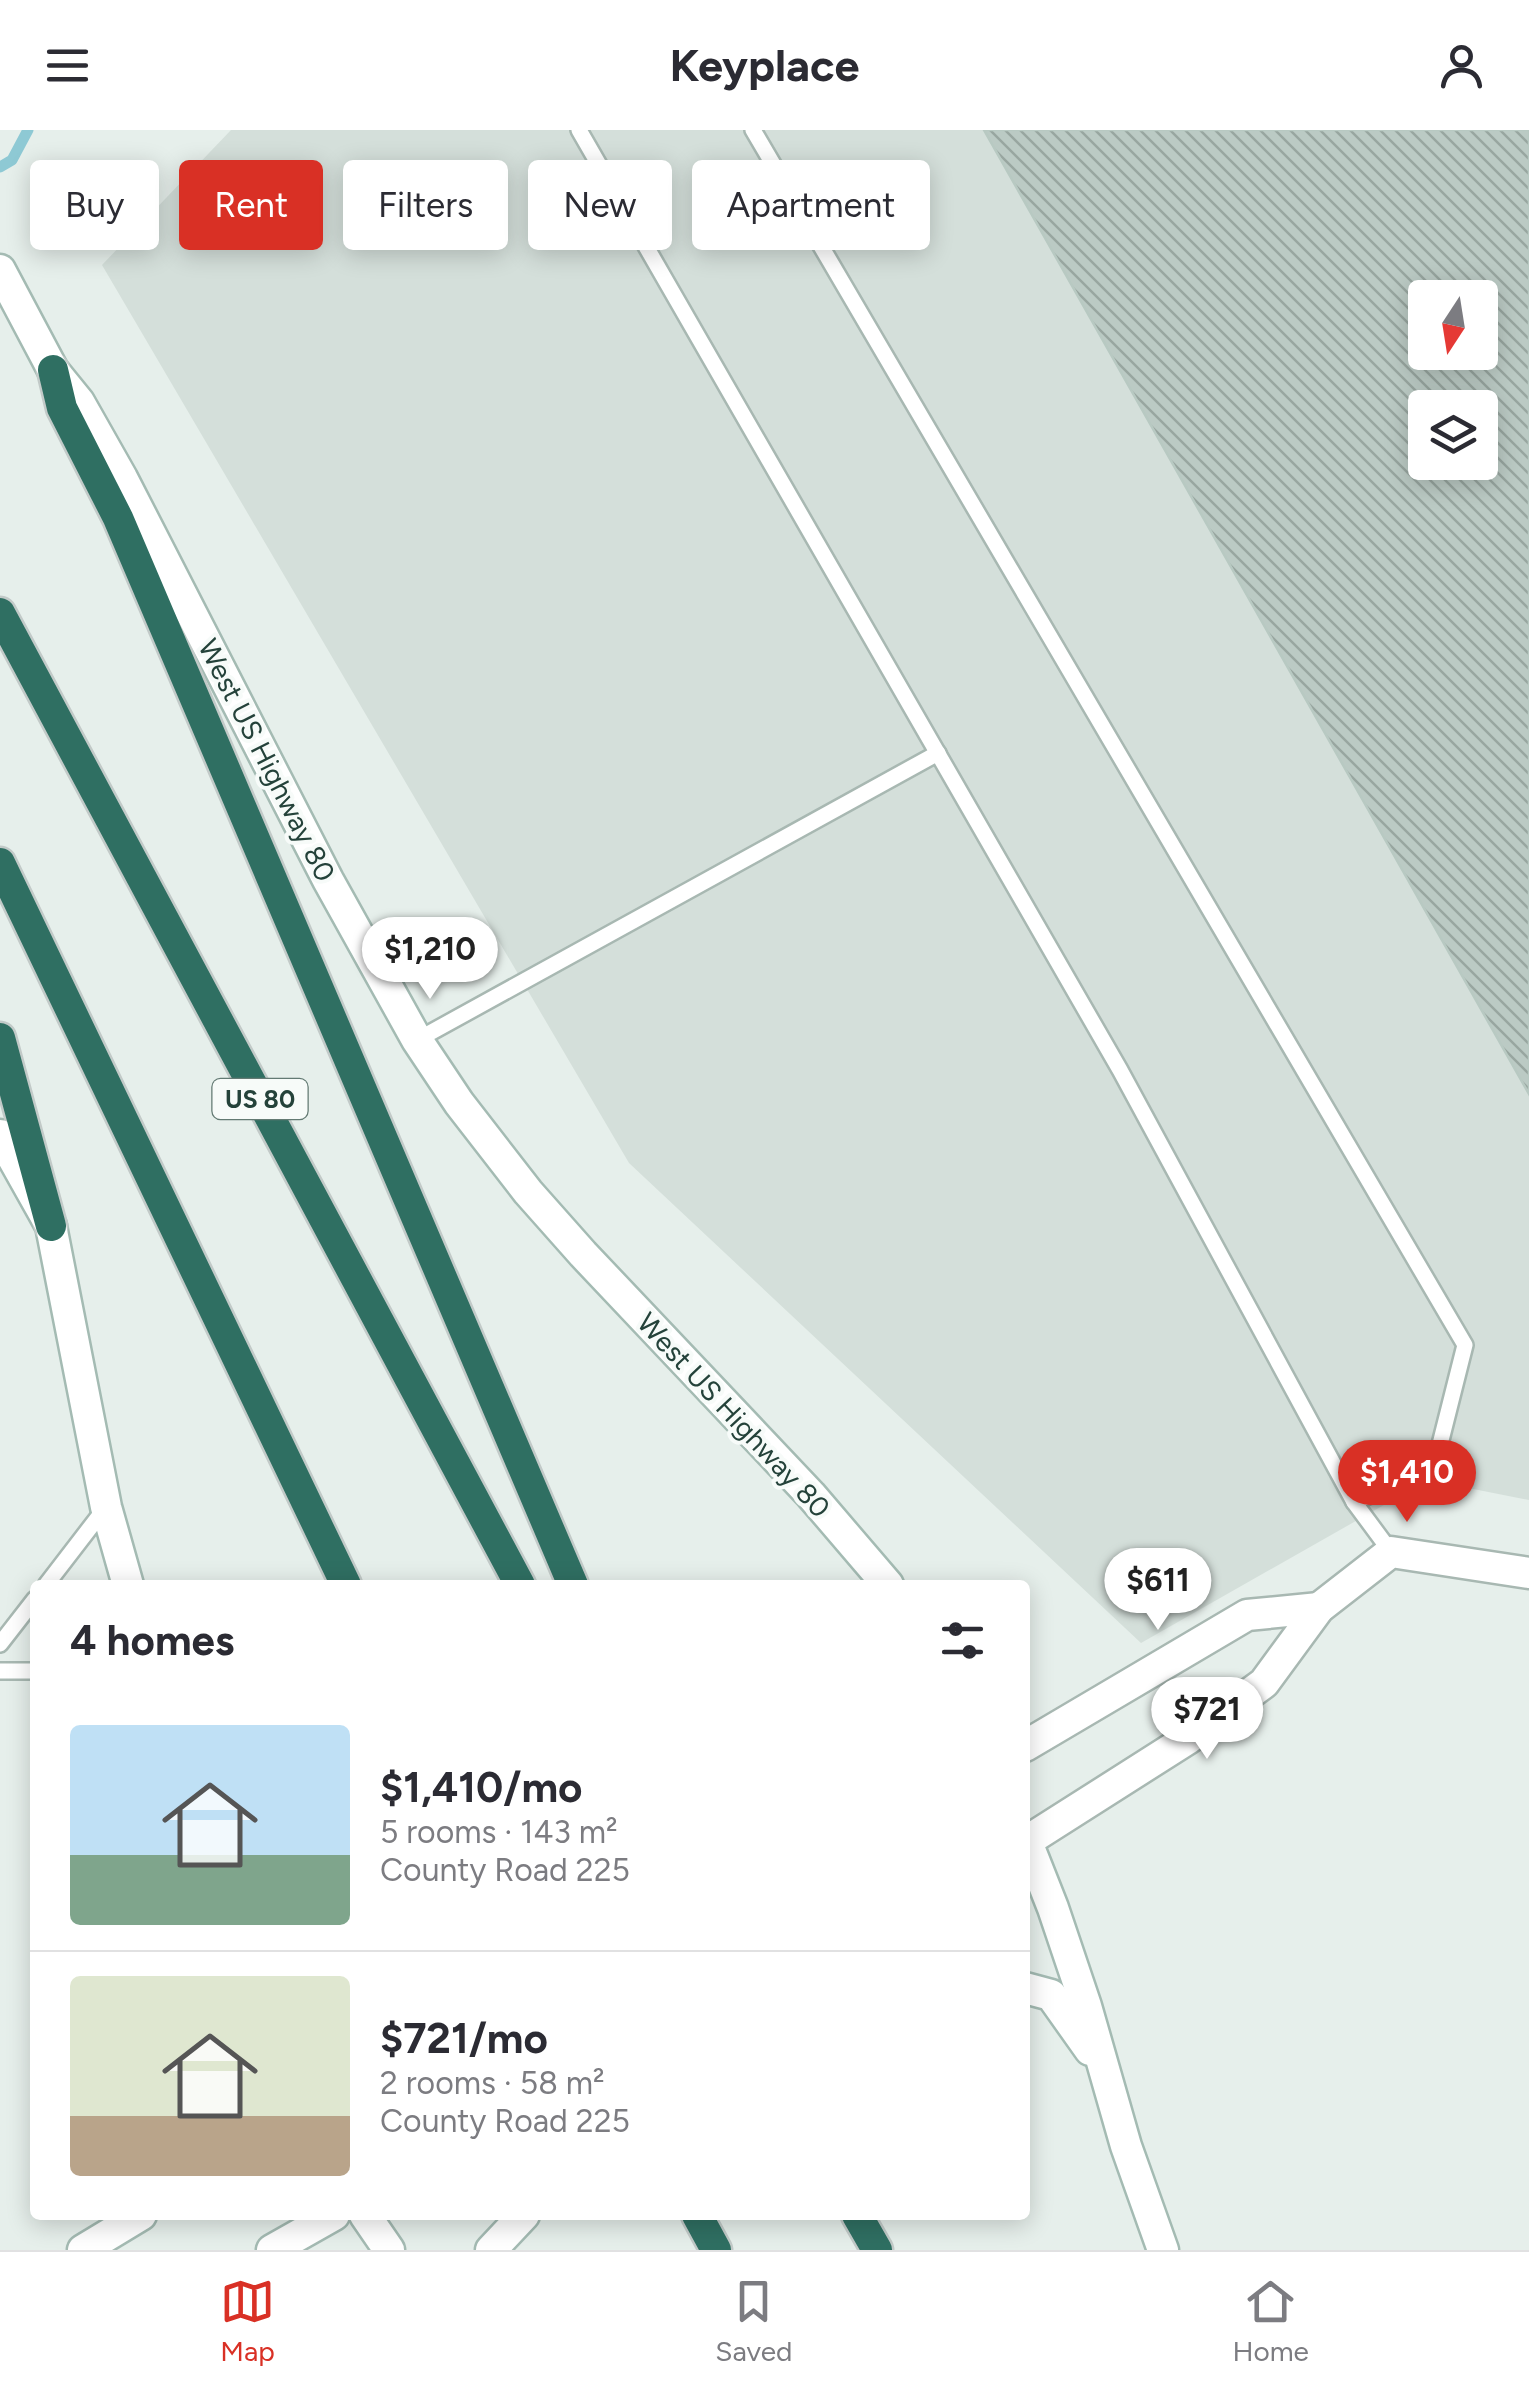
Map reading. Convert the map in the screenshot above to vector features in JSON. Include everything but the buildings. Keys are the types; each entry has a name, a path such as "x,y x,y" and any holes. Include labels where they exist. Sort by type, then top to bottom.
{"highway":[{"path":"52,370 62,408 124,532 571,1580"},
{"name":"US 80","path":"0,613 517,1580"},
{"path":"0,863 344,1580"},
{"path":"0,1038 51,1226"},
{"path":"699,2220 716,2250"},
{"path":"861,2220 877,2250"}],"main road":[{"name":"West US Highway 80","path":"4,278 52,370 79,402 122,478 328,880 417,1040 460,1104 528,1192 595,1268 812,1495 884,1580"},
{"path":"0,1135 51,1226 106,1508 127,1580"},
{"path":"1030,1837 1189,1738 1264,1683 1319,1608 1391,1552 1529,1573"},
{"path":"1030,1743 1248,1615 1319,1608"},
{"path":"1030,1850 1086,2006 1126,2146 1163,2250"},
{"path":"1030,1989 1051,1995 1101,2064"},
{"path":"83,2250 133,2220"},
{"path":"272,2250 325,2220"},
{"path":"368,2220 389,2250"},
{"path":"491,2250 519,2220"}],"lane":[{"path":"579,130 1120,1070 1354,1502 1391,1552"},
{"path":"753,130 1465,1345 1434,1468 1354,1502"},
{"path":"417,1040 938,753"},
{"path":"50,1580 106,1508"},
{"path":"0,1644 30,1605"},
{"path":"0,1671 30,1671"}],"shaded area":[{"path":"231,130 1529,130 1529,1500 1428,1480 1141,1643 629,1163 102,265 116,250 159,250 159,205 179,184 179,250 323,250 323,160 202,160"}],"waterway":[{"path":"0,167 12,160 28,130"}]}
